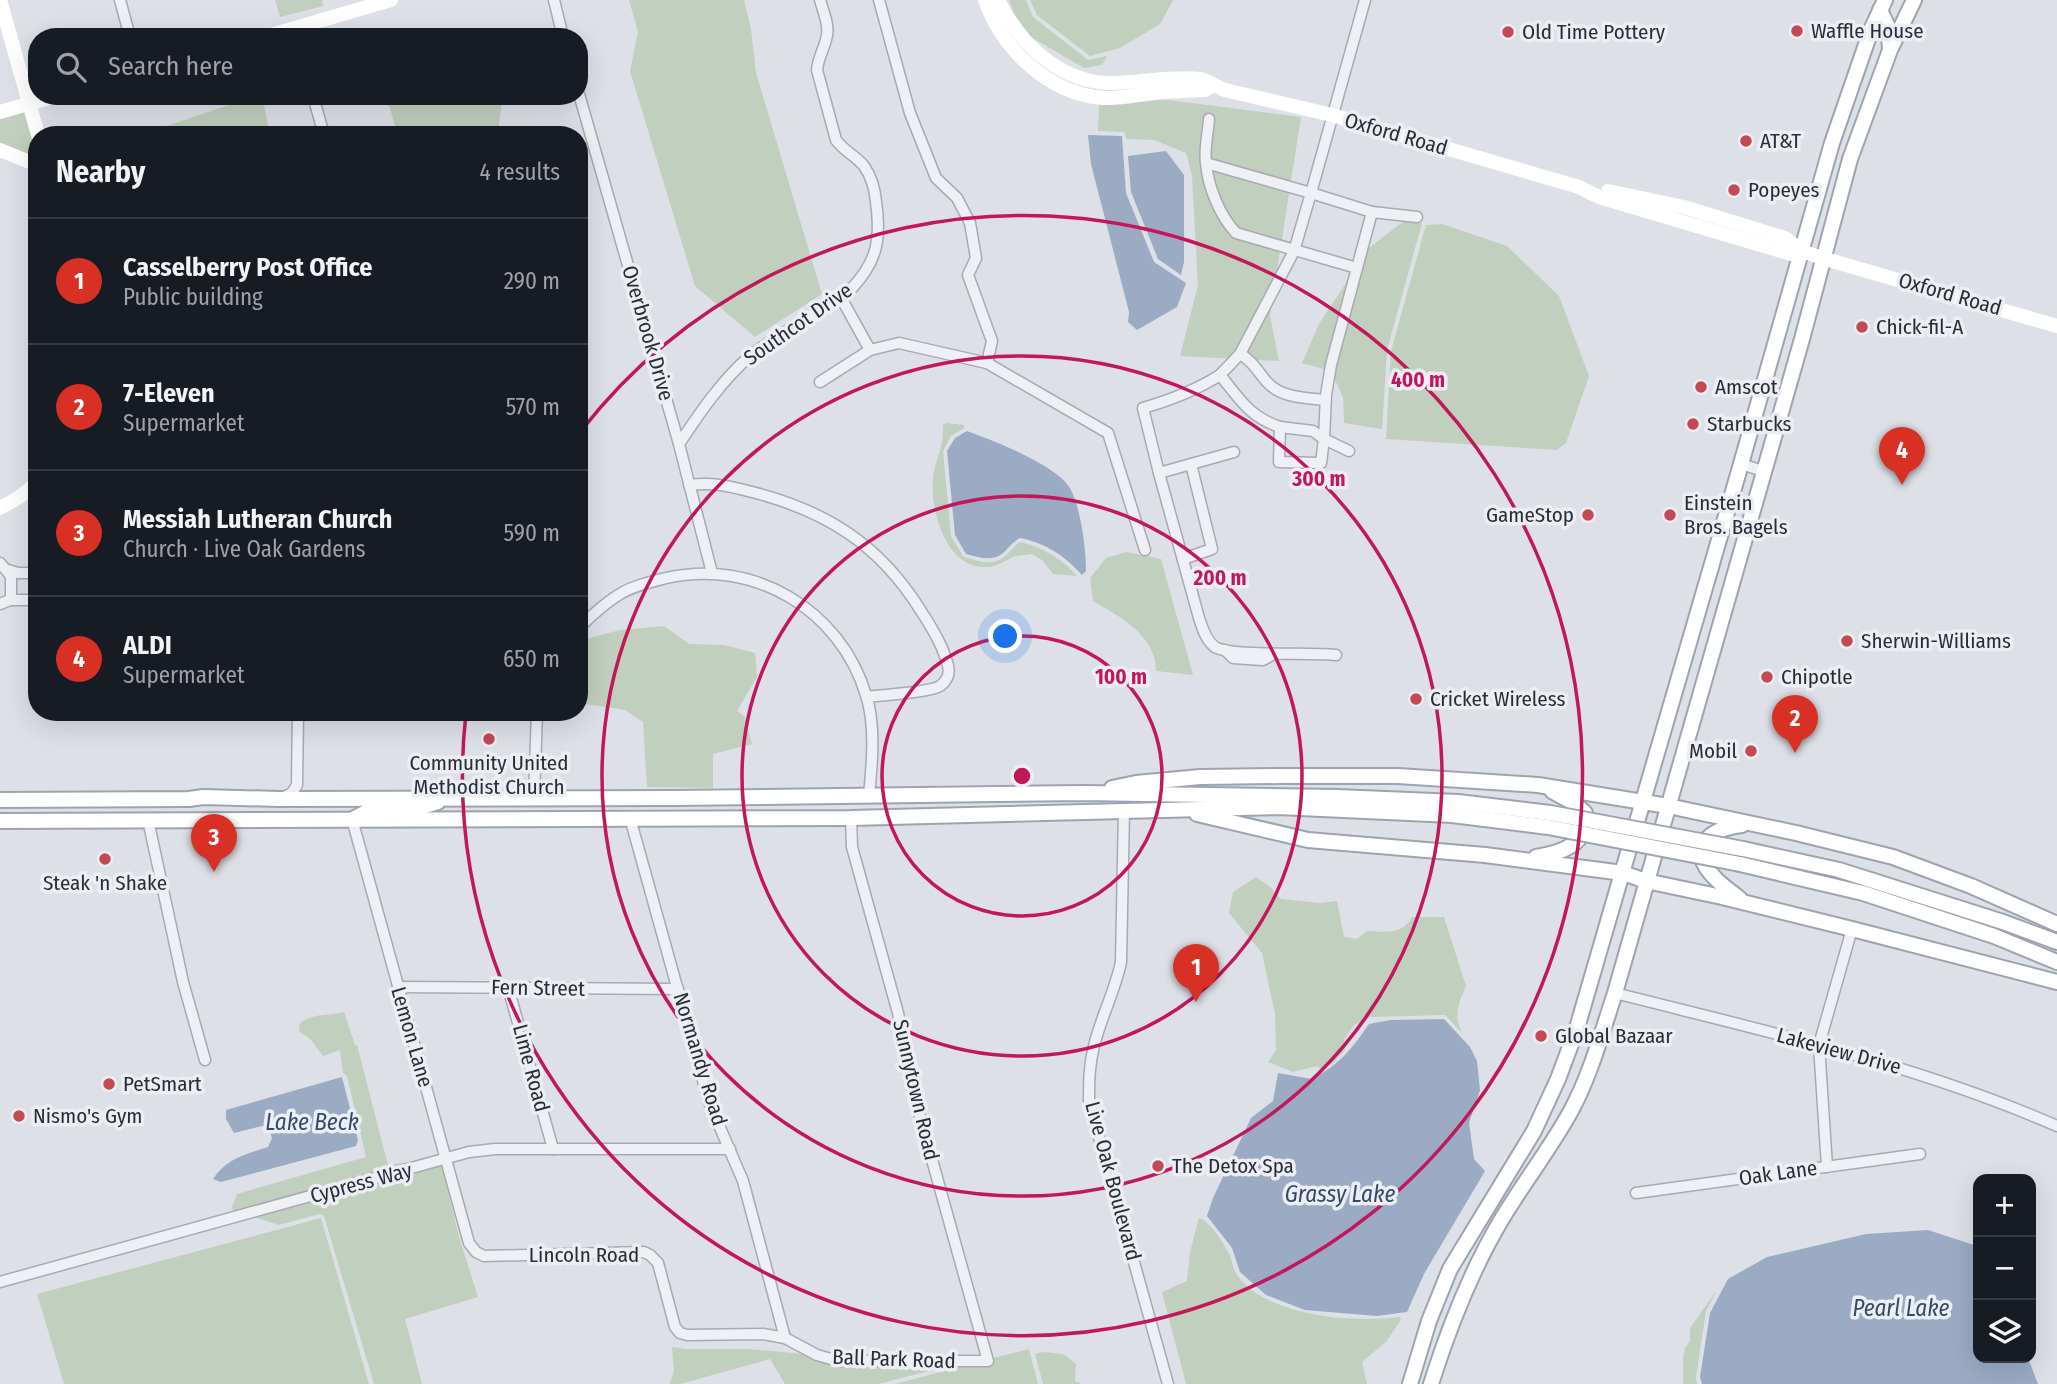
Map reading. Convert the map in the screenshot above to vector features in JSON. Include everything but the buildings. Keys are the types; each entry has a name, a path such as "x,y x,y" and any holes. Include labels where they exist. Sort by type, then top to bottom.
{"main road":[{"path":"0,0 28,100"},
{"path":"307,28 391,0"},
{"name":"Oxford Road","path":"985,0 1000,31 1021,57 1062,86 1083,95 1120,98 1204,90 1213,86"},
{"name":"Oxford Road","path":"998,0 1026,44 1068,74 1114,83 1163,78 1205,79 1213,86 1332,115 1579,187 1601,189 1684,207 1785,238 1802,251 1822,258 2057,326"},
{"path":"1900,0 1907,15"},
{"path":"1431,1384 1448,1329 1469,1278 1501,1220 1544,1157 1573,1107 1593,1058 1615,993 1802,339 1850,159 1890,50 1914,0"},
{"path":"1882,5 1890,50"},
{"path":"1410,1384 1429,1321 1451,1269 1534,1131 1558,1079 1589,989 1843,108 1882,5"},
{"path":"0,112 28,104"},
{"path":"29,105 35,126"},
{"path":"0,150 28,161"},
{"path":"0,508 28,490"},
{"path":"1083,793 1136,783 1200,777 1398,776 1540,785 1668,806 1893,857 1971,886 2057,924"},
{"path":"1524,860 1568,848 1579,841 1586,828 1585,813 1574,803 1540,785"},
{"path":"0,800 204,797 675,798 1083,793 1458,802 1549,820 1863,893 1994,936 2057,962"},
{"path":"851,818 866,806 894,796"},
{"path":"499,819 527,804 534,797"},
{"path":"352,819 366,810 418,808 449,798"},
{"path":"630,818 640,811 675,798"},
{"path":"148,820 166,807 189,799"},
{"path":"246,821 269,811 322,811 330,808 336,799"},
{"path":"0,821 851,818 1278,807 1343,808 1549,820 1743,849 1839,870 2003,922 2057,943"},
{"path":"1179,809 1308,840 1524,860 1623,873 1646,881 1745,902 2057,982"},
{"path":"1745,902 1708,870 1701,849 1704,841 1717,831 1754,824"}],"street":[{"path":"120,0 128,28"},
{"path":"554,0 561,28"},
{"name":"Southcot Drive","path":"679,444 702,410 738,366 840,296 864,275 876,250 880,228 876,195 862,164 836,140 817,70 818,58 827,37 827,24 820,0"},
{"path":"879,0 910,113 936,178 957,198 970,223 976,258 968,275 992,341 987,363"},
{"path":"1336,655 1275,654 1262,645 1251,645 1246,654 1233,658 1214,646 1206,636 1143,408 1200,388 1220,375 1240,354 1294,251 1365,0"},
{"path":"316,105 321,126"},
{"name":"Overbrook Drive","path":"582,105 679,444 712,573"},
{"path":"1209,119 1206,163 1212,190 1226,222 1236,233 1357,268"},
{"path":"1206,163 1372,212 1417,218"},
{"path":"1280,426 1279,462 1321,463 1325,400 1331,365 1372,212"},
{"path":"840,296 870,350"},
{"path":"820,382 870,350 899,343 987,363 1108,433 1145,550"},
{"path":"1240,354 1253,364 1275,390 1325,400"},
{"path":"1220,375 1250,412 1264,422 1313,431 1349,451"},
{"path":"1159,473 1234,452"},
{"path":"1183,559 1212,549 1191,464"},
{"path":"1741,464 1763,471"},
{"path":"689,485 711,483 739,489 786,501 819,515 847,531 876,553 907,588 937,637 950,669 947,679 938,688 867,697"},
{"path":"4,567 18,573 28,573"},
{"path":"4,567 11,579 11,600"},
{"path":"588,619 621,593 648,582 679,575 728,575 780,591 808,609 837,635 856,668 867,697 872,735 869,796"},
{"path":"0,604 11,600 28,600"},
{"path":"279,799 292,793 297,787 298,721"},
{"path":"534,797 537,721"},
{"name":"Live Oak Boulevard","path":"1124,810 1121,962 1116,985 1094,1044 1089,1074 1089,1101 1168,1384"},
{"name":"Normandy Road","path":"630,818 709,1102 743,1181 785,1338"},
{"name":"Sunnytown Road","path":"851,818 852,847 898,1013 914,1095 988,1361"},
{"name":"Lemon Lane","path":"352,819 469,1243 476,1252"},
{"path":"148,820 183,982 205,1060"},
{"path":"1827,1167 1819,1045 1852,929"},
{"name":"Fern Street","path":"398,987 678,989"},
{"name":"Lime Road","path":"508,987 553,1149"},
{"name":"Lakeview Drive","path":"1615,993 1875,1060 1968,1090 2057,1126"},
{"name":"Cypress Way","path":"0,1282 469,1152 495,1149 730,1149"},
{"name":"Oak Lane","path":"1636,1193 1920,1154"},
{"path":"1484,1211 1501,1220"},
{"name":"Lincoln Road","path":"476,1252 484,1255 643,1252 657,1263 675,1327 680,1333"},
{"name":"Ball Park Road","path":"680,1333 763,1334 785,1338 817,1355 838,1361 988,1361"}],"green space":[{"path":"275,0 322,0 323,6 280,17"},
{"path":"629,0 744,0 751,29 756,73 822,294 755,337 695,286 630,71 638,32"},
{"path":"1009,0 1026,0 1033,17 1088,60 1107,56 1102,65 1084,68 1031,37 1014,13"},
{"path":"1030,0 1173,0 1160,24 1120,48 1090,56 1037,15"},
{"path":"1168,100 1301,117 1270,316 1279,361 1180,356 1198,285 1192,176 1186,153 1154,140 1127,139 1124,132 1098,131 1099,102"},
{"path":"229,105 264,105 268,126 167,126"},
{"path":"389,105 502,105 499,126 395,126"},
{"path":"24,111 29,126 28,156 0,145 0,118"},
{"path":"1404,221 1422,223 1387,350 1382,429 1344,423 1343,397 1331,371 1302,363 1319,324 1369,248"},
{"path":"1442,224 1507,246 1559,296 1589,376 1566,443 1557,450 1386,439 1391,351 1426,225"},
{"path":"943,425 964,425 964,428 951,436 943,451 951,536 963,556 980,561 997,561 1020,542 1052,554 1077,576 1053,574 1042,560 1032,554 1016,556 990,567 972,565 960,558 951,548 938,521 933,492"},
{"path":"1126,552 1161,559 1193,675 1156,671 1150,647 1135,628 1093,601 1090,578 1106,558"},
{"path":"664,626 689,644 724,645 755,653 757,677 737,711 745,717 752,744 713,754 713,788 647,787 643,722 625,710 588,704 588,639 620,630"},
{"path":"1256,877 1281,899 1319,903 1337,901 1344,937 1357,939 1367,931 1398,930 1412,917 1444,917 1466,986 1457,1018 1465,1036 1445,1015 1370,1017 1354,1025 1344,1039 1345,1050 1333,1063 1322,1069 1317,1066 1293,1072 1268,1062 1276,1050 1275,1014 1262,953 1229,913 1233,892"},
{"path":"344,1012 357,1045 388,1165 426,1160 237,1211 231,1209 237,1194 366,1157 347,1076 343,1073 340,1050 323,1056 311,1040 299,1031 300,1023 310,1018"},
{"path":"442,1165 459,1237 478,1297 405,1319 422,1384 374,1384 324,1216 320,1214 279,1225 254,1217"},
{"path":"321,1218 369,1384 64,1384 37,1294"},
{"path":"1199,1218 1211,1227 1222,1241 1237,1275 1251,1289 1269,1300 1312,1314 1359,1319 1400,1317 1401,1320 1386,1342 1362,1362 1367,1384 1186,1384 1162,1292 1187,1281 1190,1252"},
{"path":"1717,1290 1706,1311 1697,1384 1683,1384 1683,1359 1685,1348 1690,1341 1690,1328"},
{"path":"672,1347 805,1354 836,1366 948,1366 878,1384 785,1384 770,1359 680,1384 670,1384 674,1370"},
{"path":"1029,1349 1038,1384 895,1384"},
{"path":"1035,1354 1063,1354 1076,1364 1075,1381 1082,1384 1043,1384"}],"water":[{"path":"1088,135 1122,136 1126,193 1154,262 1186,283 1177,307 1137,330 1128,322 1129,312 1091,164"},
{"path":"1166,151 1184,175 1184,262 1181,275 1158,259 1131,192 1128,156"},
{"path":"967,431 1040,463 1064,481 1078,508 1085,552 1086,571 1082,575 1054,551 1020,538 1002,554 993,558 966,554 955,535 947,451 955,438"},
{"name":"Grassy Lake","path":"1444,1019 1470,1047 1477,1061 1480,1090 1469,1123 1474,1159 1485,1171 1424,1274 1407,1312 1377,1316 1305,1310 1266,1295 1240,1272 1232,1248 1207,1216 1251,1118 1273,1101 1278,1073 1312,1079 1344,1056 1369,1024 1390,1020"},
{"name":"Lake Beck","path":"342,1077 358,1140 356,1146 221,1182 213,1179 230,1162 268,1147 272,1138 269,1129 262,1126 234,1133 226,1119 226,1110"},
{"name":"Pearl Lake","path":"1928,1230 1973,1245 1973,1363 2030,1363 2038,1384 1702,1384 1700,1377 1710,1313 1728,1279 1767,1257 1866,1234"}],"place":[{"name":"Waffle House","path":"1797,31"},
{"name":"Old Time Pottery","path":"1508,32"},
{"name":"AT&T","path":"1746,141"},
{"name":"Popeyes","path":"1734,190"},
{"name":"Chick-fil-A","path":"1862,327"},
{"name":"Amscot","path":"1701,387"},
{"name":"Starbucks","path":"1693,424"},
{"name":"ALDI","path":"1902,485"},
{"name":"GameStop","path":"1588,515"},
{"name":"Einstein Bros. Bagels","path":"1670,515"},
{"name":"Sherwin-Williams","path":"1847,641"},
{"name":"Chipotle","path":"1767,677"},
{"name":"Cricket Wireless","path":"1416,699"},
{"name":"Community United Methodist Church","path":"489,739"},
{"name":"Mobil","path":"1751,751"},
{"name":"7-Eleven","path":"1795,753"},
{"name":"Steak 'n Shake","path":"105,859"},
{"name":"Messiah Lutheran Church","path":"214,872"},
{"name":"Casselberry Post Office","path":"1196,1002"},
{"name":"Global Bazaar","path":"1541,1036"},
{"name":"PetSmart","path":"109,1084"},
{"name":"Nismo's Gym","path":"19,1116"},
{"name":"The Detox Spa","path":"1158,1166"}]}
